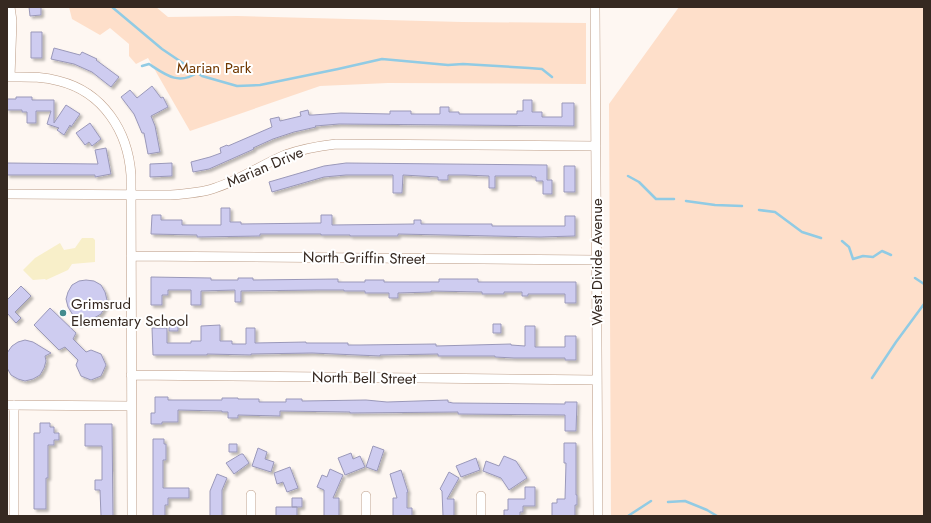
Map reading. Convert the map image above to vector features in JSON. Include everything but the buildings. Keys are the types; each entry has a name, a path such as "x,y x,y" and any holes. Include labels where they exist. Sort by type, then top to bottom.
{"street":[{"path":"10,7 12,21 9,77 35,77 60,81 84,92 101,105 114,120 125,140 130,163 131,195 132,516"},
{"name":"West Divide Avenue","path":"595,7 598,516"},
{"name":"Marian Drive","path":"7,194 170,195 203,191 228,183 286,155 322,145 351,143 596,146"},
{"name":"North Griffin Street","path":"131,256 597,260"},
{"name":"North Bell Street","path":"131,375 597,380"},
{"path":"14,516 11,405 131,406"},
{"path":"251,495 251,516"},
{"path":"366,496 366,516"},
{"path":"481,496 481,516"}],"green space":[{"name":"Marian Park","path":"69,7 156,7 168,17 237,16 462,22 586,23 586,84 388,83 320,86 190,131 148,58 136,64 129,56 129,44 110,28 100,35 72,19"},
{"path":"679,7 924,7 924,516 611,516 609,104"}],"sand":[{"path":"82,238 93,238 95,240 95,262 72,264 68,270 46,280 33,280 23,270 35,258 60,243 64,250 75,248"}],"waterway":[{"path":"112,7 162,49 202,76 237,86 260,85 382,59 448,65 463,64 542,69 552,77"},
{"path":"142,66 149,64 167,75 178,78 190,77 197,73"},
{"path":"628,176 639,182 656,199 674,199"},
{"path":"686,201 715,205 742,206"},
{"path":"759,210 775,212 802,232 821,238"},
{"path":"842,241 849,247 853,259 863,256 873,257 882,251 891,255"},
{"path":"915,278 924,284"},
{"path":"872,378 924,304"},
{"path":"628,516 651,501"},
{"path":"668,502 685,501 717,516"}],"place":[{"name":"Grimsrud Elementary School","path":"63,313"}]}
